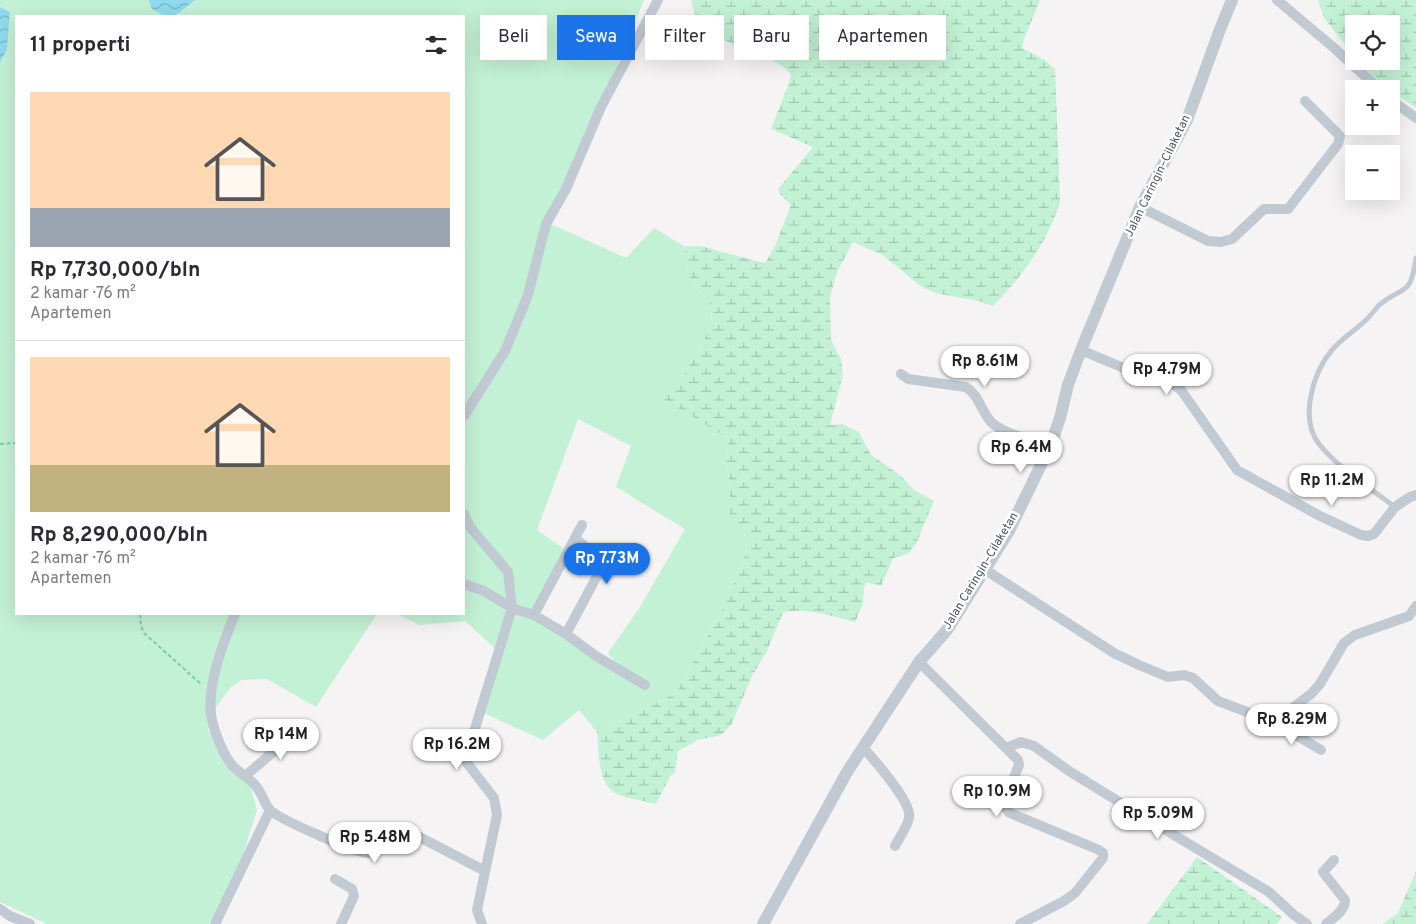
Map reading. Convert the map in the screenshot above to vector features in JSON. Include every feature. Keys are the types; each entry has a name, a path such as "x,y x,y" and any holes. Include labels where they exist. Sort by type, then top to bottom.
{"street":[{"path":"465,414 505,351 528,295 546,224 566,190 601,106 658,0"},
{"name":"Jalan Caringin–Cilaketan","path":"763,924 847,772 919,662 946,630 1009,531 1051,444 1068,385 1081,350 1140,207 1187,120 1232,0"},
{"path":"1277,0 1369,80"},
{"path":"1140,207 1208,241 1221,242 1232,238 1264,209 1288,208 1338,144 1340,136 1305,101"},
{"path":"1400,106 1416,118"},
{"path":"1081,350 1126,369 1141,367 1154,371 1181,390 1237,470 1318,515 1361,535 1368,536 1374,534 1395,507 1416,495"},
{"path":"901,374 908,379 966,387 972,391 991,422 1032,441 1051,444"},
{"path":"465,516 470,527 508,572 512,608 466,758 467,763 494,798 497,815 478,910 482,924"},
{"path":"534,615 582,525"},
{"path":"566,634 599,570 598,558 575,538"},
{"path":"984,569 1114,653 1168,676 1184,675 1193,678 1218,701 1274,722 1322,750"},
{"path":"465,584 484,591 512,608 534,615 644,685"},
{"path":"1274,722 1320,684 1344,643 1356,635 1408,616 1416,606"},
{"path":"235,615 226,635 213,683 211,700 212,720 220,744 232,765 256,786 270,810 295,824 353,849 368,853 375,851 395,832 406,830 485,871"},
{"path":"919,662 1018,760 1019,765 1006,797 1007,810 1010,813 1103,853 1103,858 1075,893 1064,901 1020,924"},
{"path":"245,776 278,748 306,731"},
{"path":"1006,748 1021,742 1034,746 1069,771 1268,892 1307,924"},
{"path":"863,747 908,807 910,816 896,846"},
{"path":"215,924 270,810"},
{"path":"1326,924 1346,904 1345,900 1323,872 1334,860"},
{"path":"335,879 352,889 354,896 340,924"},
{"path":"0,909 10,916 30,924"}],"lane":[{"path":"1395,507 1329,456 1318,443 1311,428 1309,402 1319,369 1332,350 1367,319 1378,306 1409,286 1416,258"}],"path":[{"path":"0,444 15,443"},
{"path":"140,615 144,634 204,687 211,700"}],"green space":[{"path":"0,0 644,0 635,22 635,15 557,15 557,60 619,60 551,224 626,258 654,228 684,246 685,259 692,282 710,304 712,319 703,344 683,376 661,397 729,439 726,460 730,487 730,523 749,540 742,566 723,608 676,693 597,732 579,710 543,740 484,713 499,652 465,621 419,625 399,615 465,615 465,15 15,15 15,615 376,615 316,707 267,679 242,680 231,687 214,710 208,730 250,784 257,810 242,858 209,924 47,924 0,902 0,63 7,49 10,12 0,7","holes":["578,419 631,446 616,487 685,529 640,607 608,653 617,665 532,611 569,552 537,530"]},
{"path":"691,0 1040,0 1022,48 1045,60 1055,69 1060,201 1042,244 1014,283 993,306 978,301 935,293 919,285 883,255 853,242 837,272 830,297 831,340 841,359 843,375 830,425 842,424 859,432 871,455 900,475 914,490 934,501 916,544 908,554 893,558 881,586 866,582 863,604 855,622 809,611 783,613 766,653 753,674 731,725 721,735 698,740 678,751 675,773 671,775 656,804 631,799 610,790 600,767 597,732 676,693 723,608 742,566 749,540 730,523 730,487 726,460 729,439 660,397 683,376 703,344 712,319 710,304 692,282 685,259 684,246 701,246 766,262 776,244 791,205 779,193 779,188 813,147 771,129 791,75 783,66 770,60 809,60 809,15 734,15 734,45 724,40 724,15 695,15"},
{"path":"1318,0 1416,0 1416,108 1400,96 1400,80 1377,80 1366,70 1400,70 1400,15 1345,15 1345,45 1324,18"},
{"path":"1197,857 1282,917 1277,924 1147,924"},
{"path":"1416,871 1416,924 1382,924 1398,913"}],"water":[{"path":"149,0 195,0 175,15 165,15 152,9"},
{"path":"0,7 10,12 7,49 0,63"}]}
